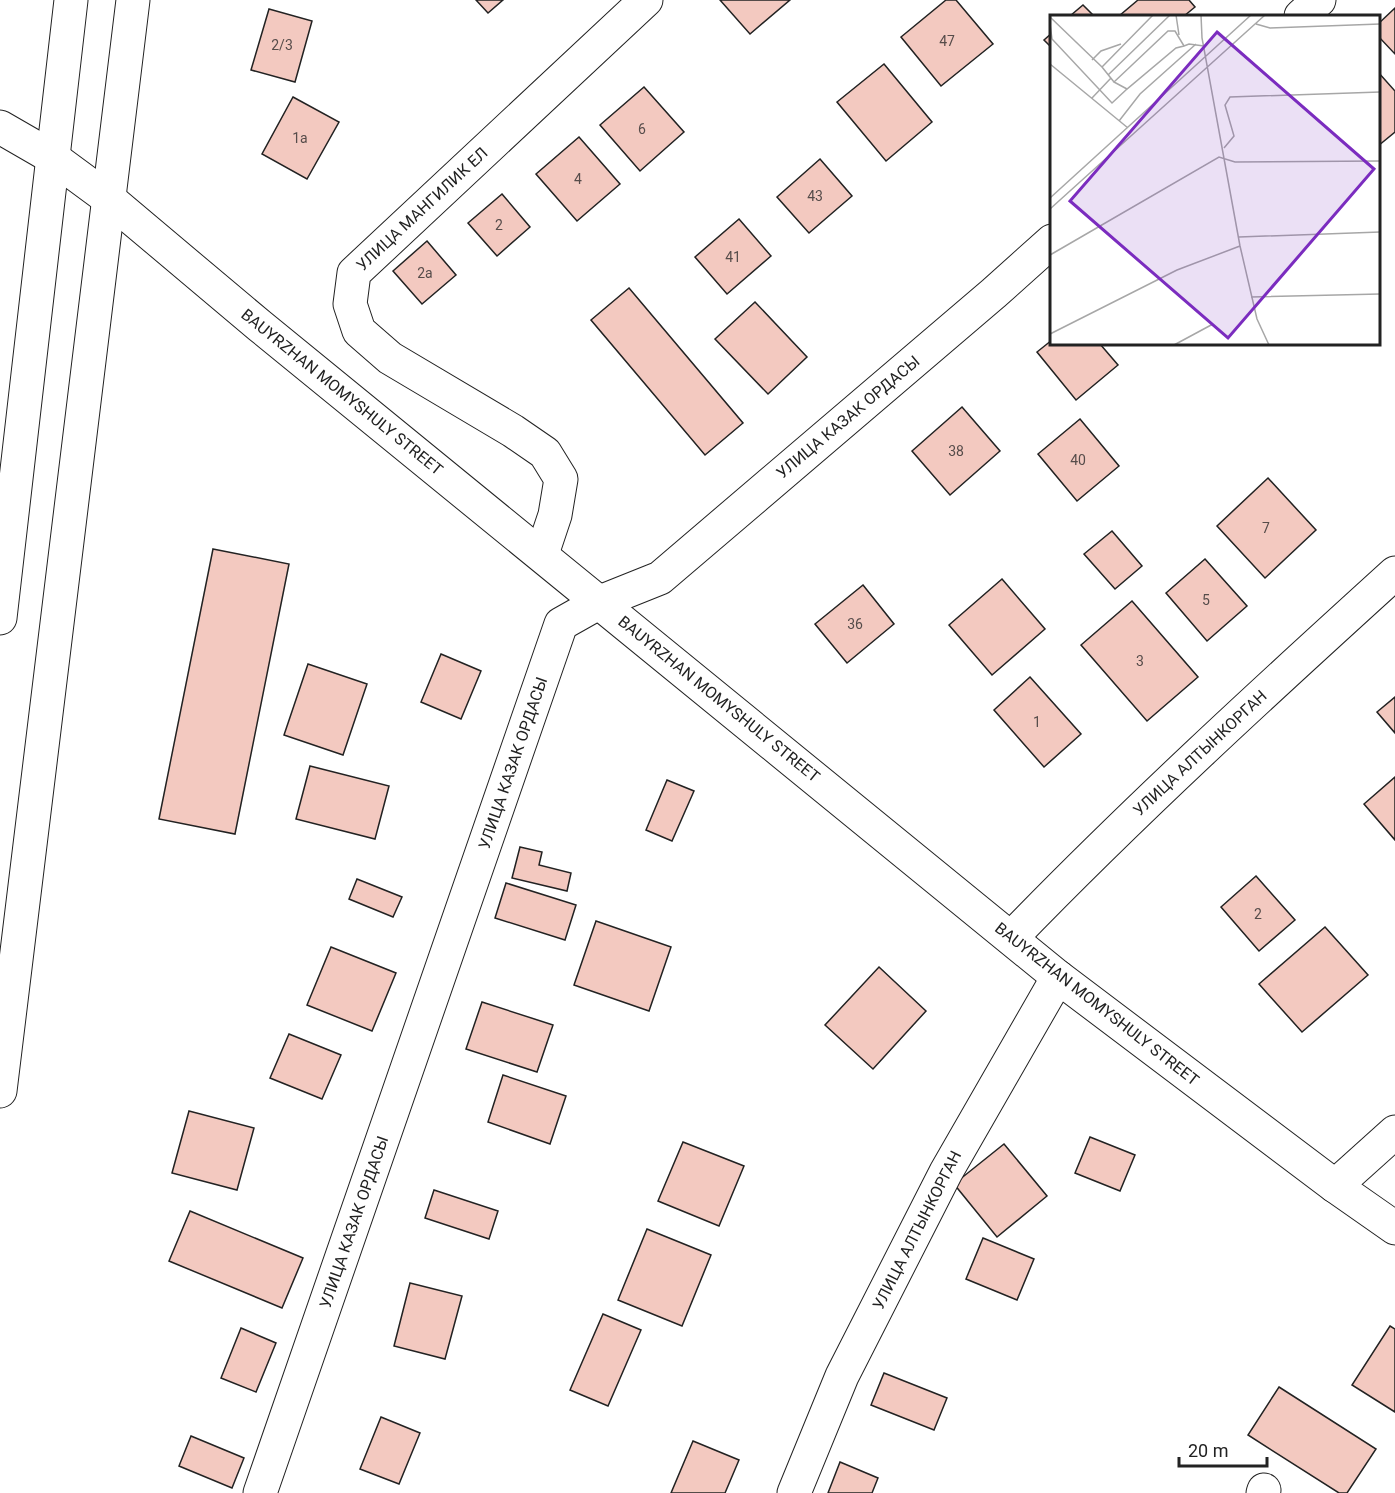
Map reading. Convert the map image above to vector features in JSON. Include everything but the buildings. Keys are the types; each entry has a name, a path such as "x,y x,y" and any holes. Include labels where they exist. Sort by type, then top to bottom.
{"main road":[{"path":"0,618 71,0"},
{"path":"0,1091 133,0"},
{"name":"УЛИЦА МАНГИЛИК ЕЛ","path":"542,554 555,515 561,479 544,453 513,431 390,358 359,331 350,304 354,273 645,0"},
{"path":"1302,15 1319,0"},
{"name":"BAUYRZHAN MOMYSHULY STREET","path":"0,127 52,157 109,199 260,326 1058,977 1335,1186 1395,1228"},
{"name":"УЛИЦА КАЗАК ОРДАСЫ","path":"260,1493 561,624 600,602 660,578 1050,243"},
{"name":"УЛИЦА АЛТЫНКОРГАН","path":"1011,938 1087,860 1201,750 1395,573"},
{"name":"УЛИЦА АЛТЫНКОРГАН","path":"794,1493 842,1376 940,1182 1058,977"},
{"path":"1335,1186 1395,1132"}]}
